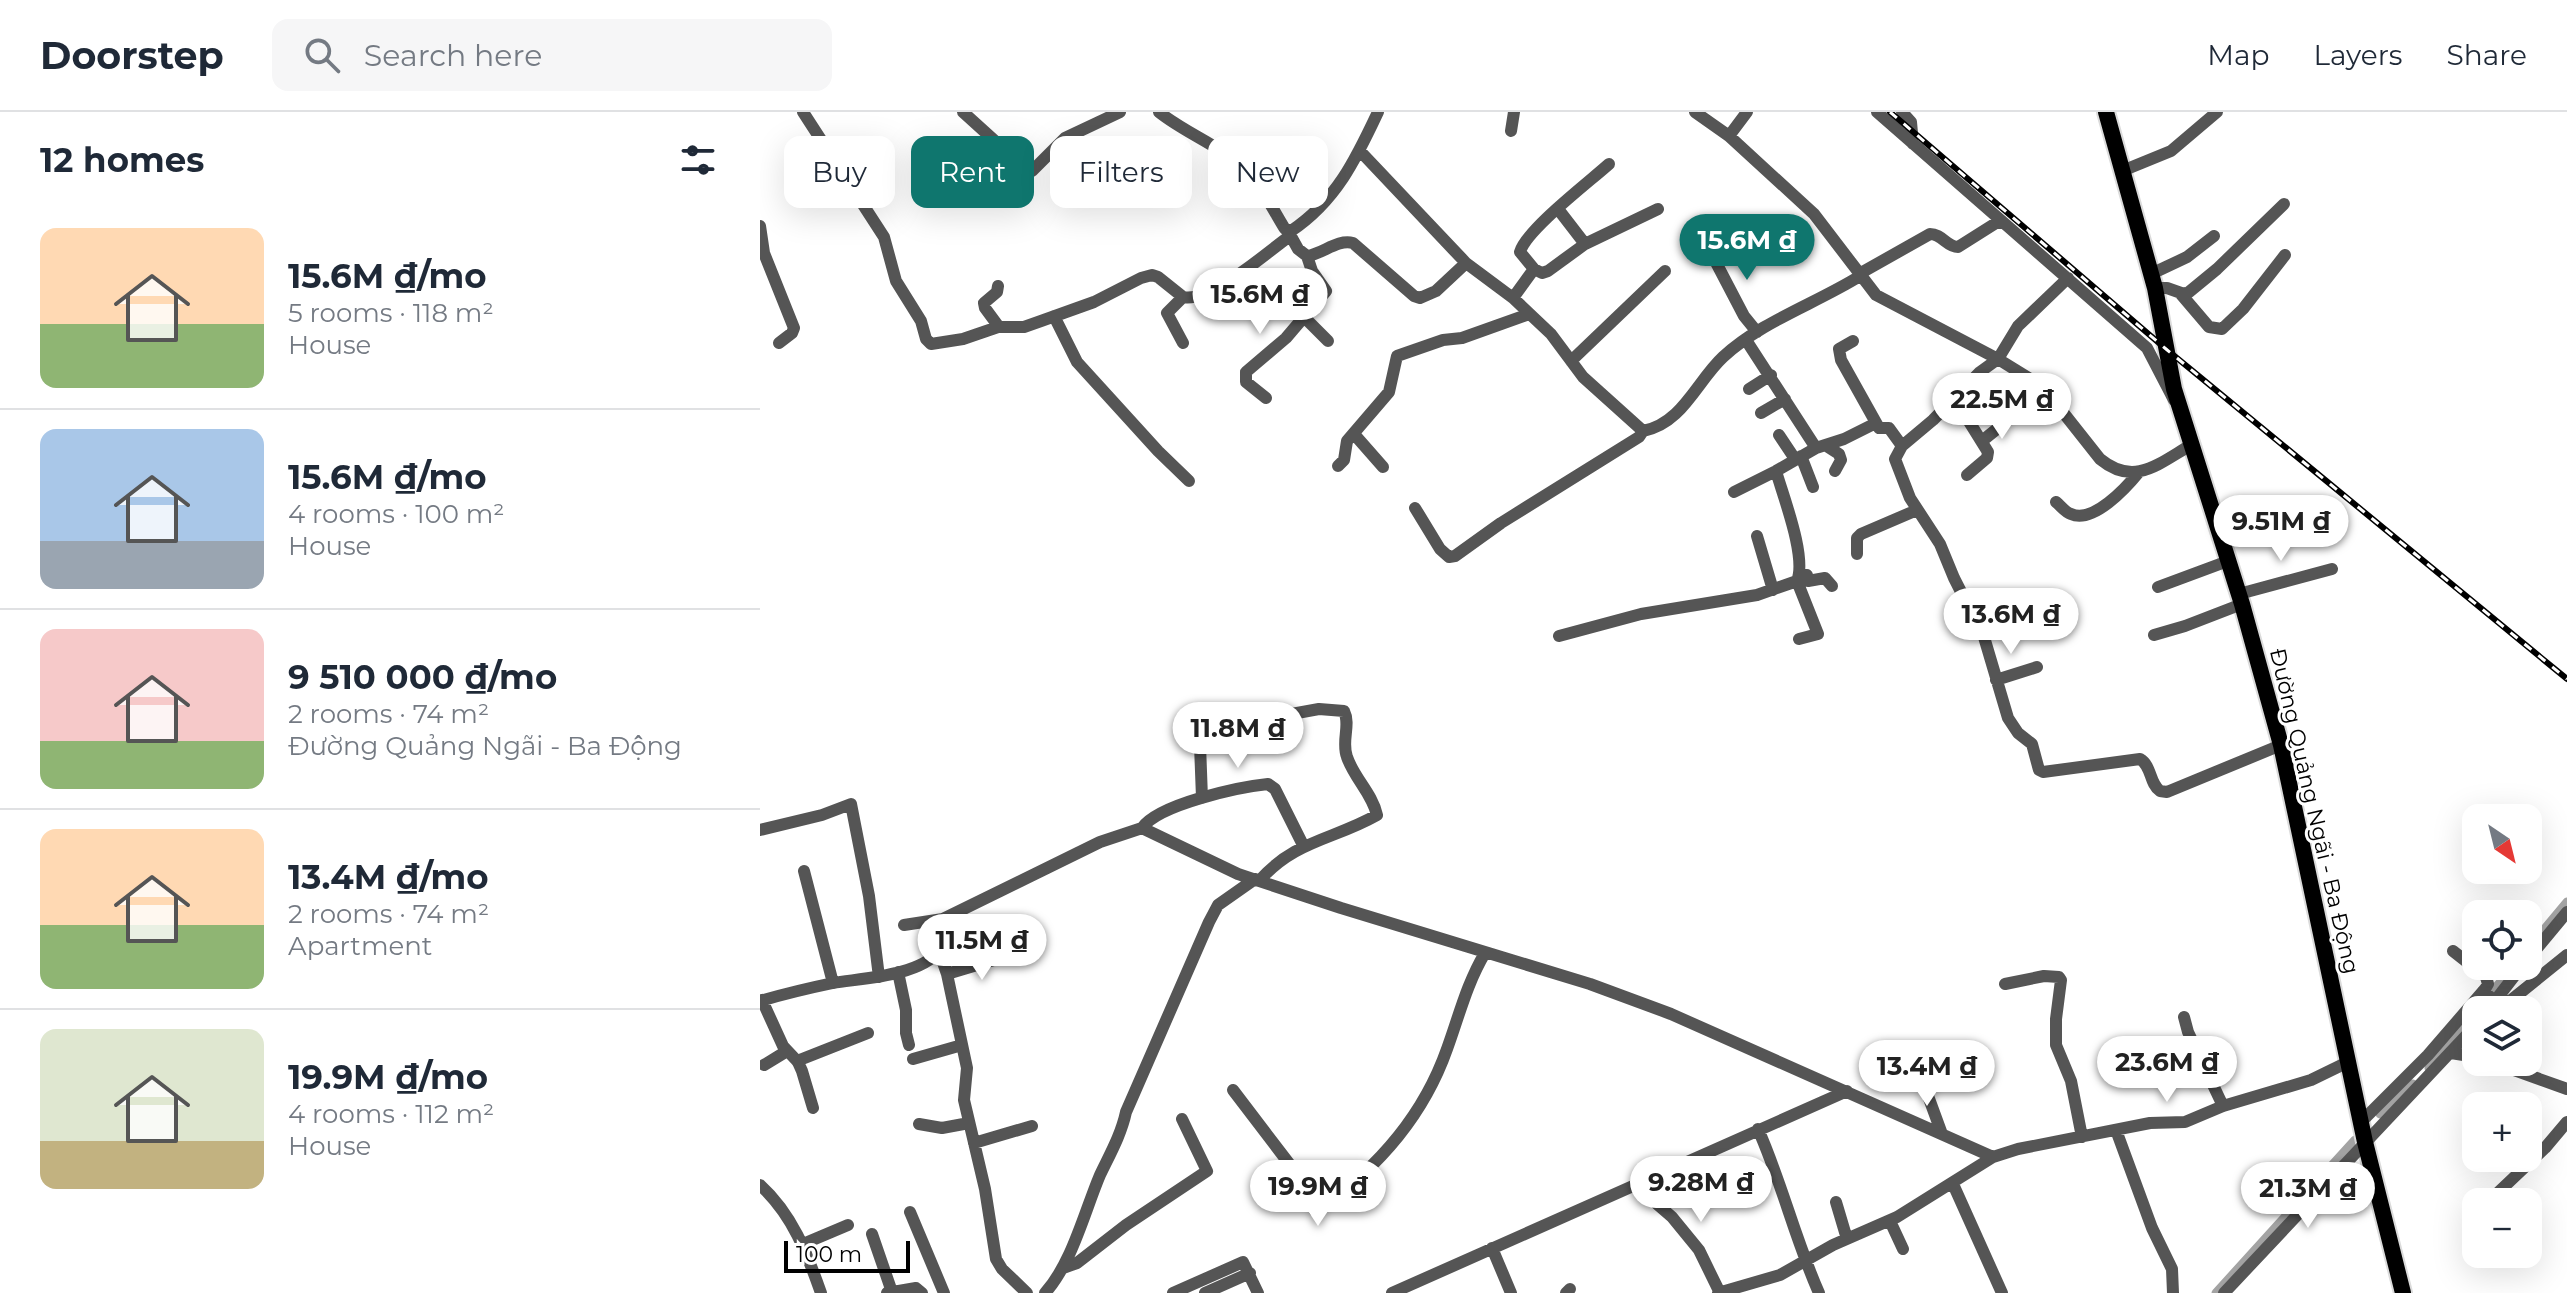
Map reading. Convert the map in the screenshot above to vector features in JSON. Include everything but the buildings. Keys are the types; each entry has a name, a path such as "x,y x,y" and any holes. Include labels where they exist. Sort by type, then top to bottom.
{"main road":[{"name":"Đường Quảng Ngãi - Ba Động","path":"2106,112 2153,281 2174,389 2241,599 2281,745 2365,1142 2403,1293"}],"street":[{"path":"803,112 884,237 896,281 921,321 928,342 941,344 999,327 1024,327 1094,302 1152,275 1183,297"},
{"path":"963,112 1028,171 1032,171 1065,138 1120,112"},
{"path":"1159,112 1246,170 1298,249 1307,256 1312,271 1326,291 1286,338 1246,372 1246,382 1266,398"},
{"path":"1183,343 1167,313 1183,297 1200,296 1224,283 1302,225 1340,185 1378,112"},
{"path":"1511,131 1514,112"},
{"path":"1695,112 1729,136 1814,214 1860,275 1884,301 1998,359 2043,387 2109,467 2124,474 2139,472 2191,445"},
{"path":"1729,136 1747,112"},
{"path":"1877,112 2147,348 2182,413"},
{"path":"1902,112 1911,122 1913,144"},
{"path":"2122,171 2171,151 2217,112"},
{"path":"1360,151 1466,263 1513,298 1551,334 1593,387 1643,431"},
{"path":"1609,164 1520,248 1534,269 1542,273 1548,271 1585,244 1658,209"},
{"path":"2214,236 2153,281 2180,293 2189,292 2211,275 2284,204"},
{"path":"1558,209 1585,244"},
{"path":"1415,508 1440,549 1449,557 1455,556 1501,523 1639,437 1643,431 1653,429 1673,416 1719,361 1751,336 1930,234 1938,235 1954,248 1990,227 2004,223"},
{"path":"760,226 764,253 794,328 779,343"},
{"path":"1307,256 1342,242 1353,243 1420,298 1436,291 1466,263"},
{"path":"1710,251 1785,399 1821,446 1839,454 1841,460 1835,471"},
{"path":"2180,293 2209,327 2222,329 2243,309 2285,255"},
{"path":"1513,298 1534,269"},
{"path":"1280,295 1312,271"},
{"path":"1571,361 1665,271"},
{"path":"2068,278 2018,326 1998,359 1980,372 1902,446 1895,459 1917,510 1940,544 1984,637 2008,718 2018,733 2032,744 2039,770 2043,772 2140,759 2148,766 2157,790 2167,792 2281,745"},
{"path":"998,286 997,292 984,303 999,327"},
{"path":"1338,466 1344,460 1345,445 1389,392 1397,356 1443,340 1462,338 1529,314"},
{"path":"1054,316 1077,362 1189,481"},
{"path":"1303,316 1328,341"},
{"path":"1853,341 1839,349 1838,354 1879,428 1889,428 1902,446"},
{"path":"1749,389 1771,375"},
{"path":"1761,413 1785,399"},
{"path":"1955,399 1988,455 1967,475"},
{"path":"1982,441 2008,420"},
{"path":"1734,492 1798,457 1876,423"},
{"path":"1354,434 1383,467"},
{"path":"1779,435 1798,457 1813,487"},
{"path":"1776,471 1791,516 1798,578 1818,634 1799,639"},
{"path":"2056,502 2071,515 2088,515 2119,495 2139,472"},
{"path":"1857,554 1857,538 1861,534 1917,510"},
{"path":"1757,536 1773,590"},
{"path":"2158,587 2228,561"},
{"path":"2154,635 2185,626 2241,599 2332,569"},
{"path":"1559,636 1641,614 1757,595 1807,575 1808,581 1825,578 1832,586"},
{"path":"1984,637 2029,605"},
{"path":"1996,680 2037,667"},
{"path":"1045,1293 1063,1268 1218,905 1303,845 1377,815 1374,801 1359,783 1347,757 1344,745 1347,718 1344,711 1319,709 1275,717"},
{"path":"1199,718 1202,798"},
{"path":"904,925 943,919 1100,842 1142,828 1152,817 1202,798 1256,785 1273,786 1303,845"},
{"path":"760,830 822,815 851,804 869,896 879,977"},
{"path":"1142,828 1189,852 1257,880 1590,984 1671,1014 1993,1157"},
{"path":"804,871 833,983"},
{"path":"2542,942 2567,912"},
{"path":"943,919 939,951 947,974 967,1068 964,1100 985,1189 996,1259 1022,1292"},
{"path":"813,1108 792,1056 761,1000 898,972 926,963 939,951"},
{"path":"2453,951 2486,977 2488,996"},
{"path":"1233,1090 1294,1170 1315,1211 1319,1209 1384,1155 1422,1105 1447,1050 1472,974 1485,953"},
{"path":"2516,996 2567,955"},
{"path":"947,974 1007,956"},
{"path":"898,972 909,1045"},
{"path":"2005,984 2044,976 2059,977 2061,980 2056,1045 2071,1081 2082,1137"},
{"path":"2491,996 2508,980"},
{"path":"2184,1017 2223,1106"},
{"path":"2361,1122 2462,1023"},
{"path":"764,1065 868,1033"},
{"path":"2224,1293 2462,1041"},
{"path":"913,1059 962,1045"},
{"path":"2451,1053 2462,1055"},
{"path":"1643,1180 1657,1204 1699,1250 1719,1293 1780,1275 1847,1239 1890,1221 1993,1157 2018,1149 2150,1123 2185,1122 2223,1106 2311,1080 2348,1062"},
{"path":"1916,1063 1942,1134"},
{"path":"2531,1076 2567,1089"},
{"path":"1392,1293 1847,1091"},
{"path":"1063,1268 1077,1263 1133,1220 1207,1171 1182,1119"},
{"path":"2503,1188 2567,1122"},
{"path":"919,1124 942,1128 969,1123"},
{"path":"974,1143 1032,1126"},
{"path":"1758,1129 1819,1293"},
{"path":"2116,1130 2152,1228 2172,1269 2173,1293"},
{"path":"1953,1184 2002,1293"},
{"path":"760,1185 785,1213 803,1244 821,1293"},
{"path":"1836,1202 1847,1239"},
{"path":"910,1212 944,1293"},
{"path":"1890,1221 1903,1249"},
{"path":"803,1244 848,1225"},
{"path":"872,1234 892,1292"},
{"path":"1492,1248 1511,1293"},
{"path":"1173,1293 1247,1267"},
{"path":"1205,1293 1247,1267"},
{"path":"1247,1267 1258,1293"},
{"path":"885,1293 916,1288 922,1293"}],"waterway":[{"path":"2542,932 2567,902"},
{"path":"2489,996 2502,980"},
{"path":"2429,1068 2462,1028"},
{"path":"2380,1114 2413,1084"},
{"path":"2216,1293 2355,1140"}],"railway":[{"path":"1890,112 2166,349 2567,679"}]}
